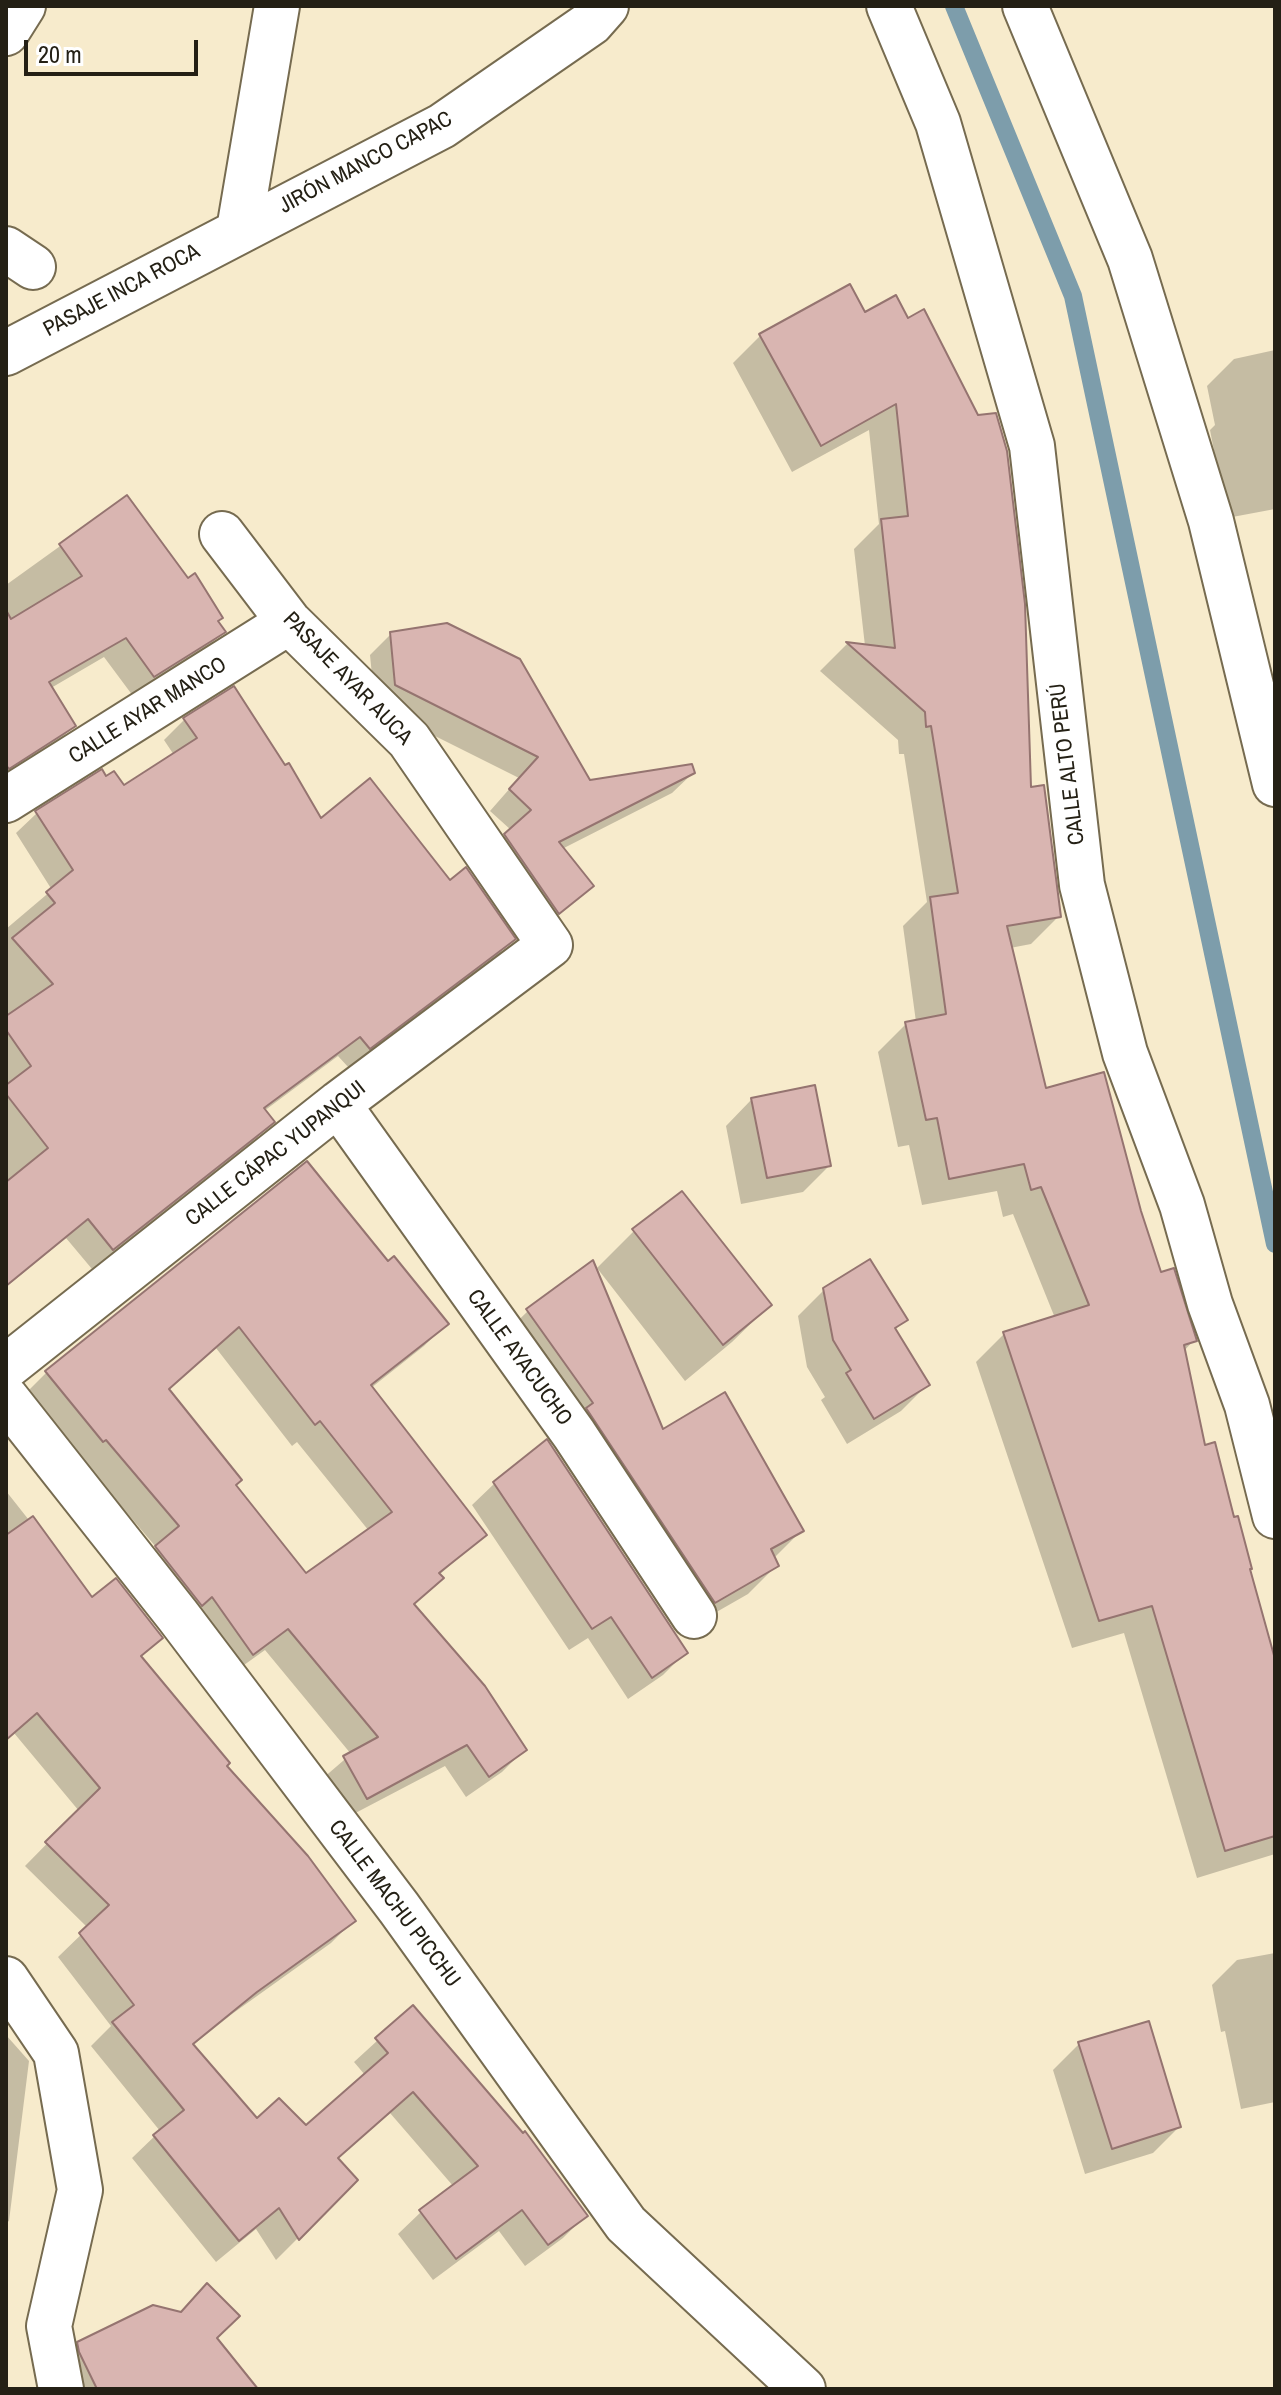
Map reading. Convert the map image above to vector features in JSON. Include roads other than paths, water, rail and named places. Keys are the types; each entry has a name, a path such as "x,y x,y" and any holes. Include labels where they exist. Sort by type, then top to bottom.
{"street":[{"path":"6,33 23,6"},
{"path":"239,230 277,6"},
{"name":"JIRÓN MANCO CAPAC","path":"239,230 442,126 591,23 606,6"},
{"name":"CALLE ALTO PERÚ","path":"889,6 938,123 1032,446 1082,885 1097,946 1125,1053 1182,1205 1210,1304 1247,1405 1275,1516"},
{"path":"1025,6 1130,259 1211,521 1275,784"},
{"name":"PASAJE INCA ROCA","path":"6,353 239,230"},
{"name":"PASAJE AYAR AUCA","path":"222,534 289,622 409,740 550,945"},
{"name":"CALLE AYAR MANCO","path":"6,800 289,622"},
{"name":"CALLE CÁPAC YUPANQUI","path":"6,1367 338,1104 550,945"},
{"name":"CALLE AYACUCHO","path":"338,1104 574,1434 694,1616"},
{"name":"CALLE MACHU PICCHU","path":"6,1398 178,1616 399,1908 626,2224 803,2389"},
{"path":"6,1979 56,2053 80,2190 49,2326 61,2389"}],"waterway":[{"path":"954,6 1073,296 1275,1244"}]}
